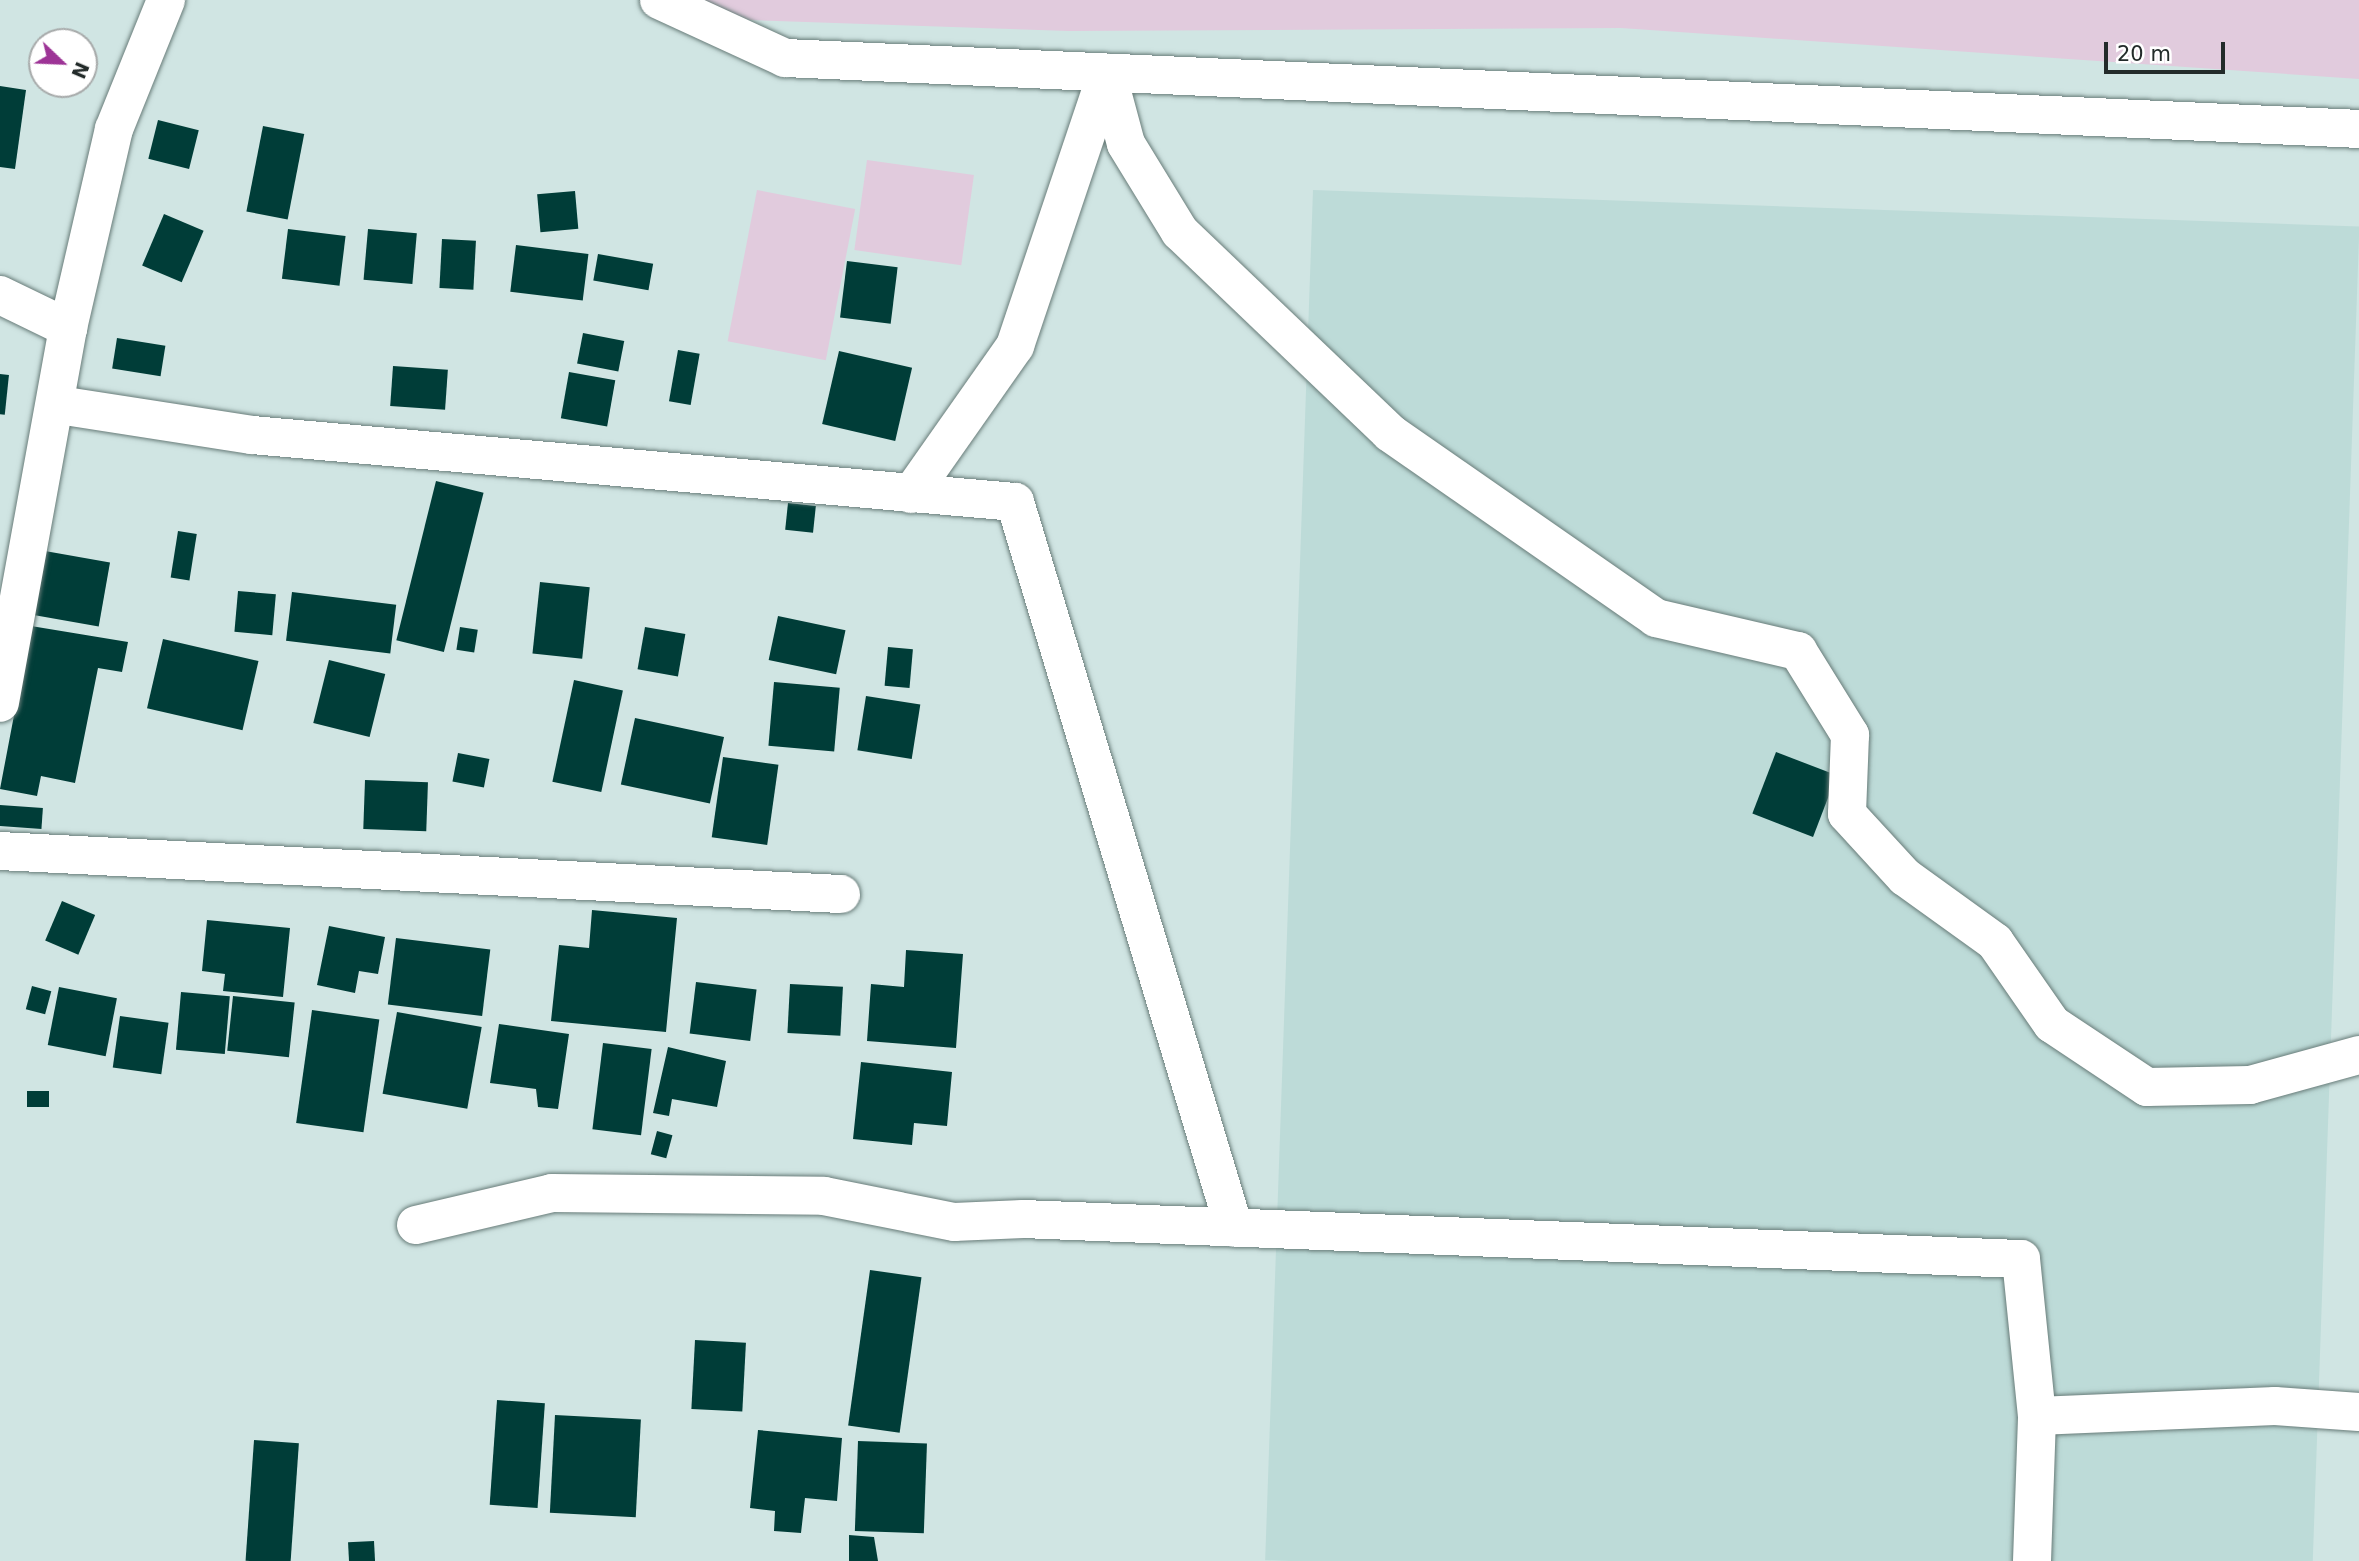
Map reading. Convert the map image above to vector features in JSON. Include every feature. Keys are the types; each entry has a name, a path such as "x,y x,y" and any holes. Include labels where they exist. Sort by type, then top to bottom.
{"street":[{"path":"0,703 58,405 68,328 114,129 166,0"},
{"path":"659,0 785,58 2359,129"},
{"path":"911,494 1015,346 1107,73"},
{"path":"1107,73 1126,144 1180,232 1390,433 1656,618 1798,651 1850,735 1847,814 1905,877 1995,942 2052,1024 2147,1087 2250,1084 2359,1055"},
{"path":"0,295 68,328"},
{"path":"58,405 252,435 1015,502 1234,1228"},
{"path":"0,851 841,894"},
{"path":"416,1225 552,1193 824,1196 954,1222 1234,1228 2021,1259 2038,1416 2032,1561"},
{"path":"2038,1416 2275,1406 2359,1412"}],"shaded area":[{"path":"703,0 2359,0 2359,79 1621,28 1069,31 749,20"},
{"path":"867,160 974,175 961,265 854,250"},
{"path":"757,190 855,209 826,360 728,341"},
{"path":"1313,190 2359,227 2313,1561 1265,1560"}],"building":[{"path":"0,86 26,90 15,169 0,167"},
{"path":"158,120 199,130 189,169 148,159"},
{"path":"263,126 304,134 288,219 246,211"},
{"path":"575,191 578,229 540,232 537,194"},
{"path":"164,214 204,231 182,282 142,266"},
{"path":"288,229 346,236 339,286 282,279"},
{"path":"368,229 417,233 412,284 364,280"},
{"path":"442,239 476,241 473,290 439,288"},
{"path":"516,245 588,254 583,301 510,292"},
{"path":"598,254 653,264 648,290 593,281"},
{"path":"847,261 898,267 891,324 840,318"},
{"path":"583,333 624,341 618,371 577,363"},
{"path":"117,338 165,346 161,376 112,369"},
{"path":"678,350 700,354 691,405 669,401"},
{"path":"839,351 912,368 895,441 822,424"},
{"path":"393,366 448,370 445,410 390,406"},
{"path":"569,372 615,380 607,426 561,418"},
{"path":"0,374 9,375 5,415 0,414"},
{"path":"436,481 484,493 444,652 396,640"},
{"path":"788,503 816,506 813,533 785,530"},
{"path":"178,531 197,534 189,580 171,577"},
{"path":"45,551 110,562 99,626 34,615"},
{"path":"540,582 590,587 582,659 532,654"},
{"path":"238,591 276,594 272,635 234,632"},
{"path":"292,592 396,605 390,653 286,641"},
{"path":"778,616 845,630 836,674 769,660"},
{"path":"31,626 128,642 122,672 98,668 75,783 41,776 37,796 0,789"},
{"path":"460,627 478,630 474,653 456,650"},
{"path":"645,627 685,634 678,676 638,669"},
{"path":"163,639 258,661 243,730 147,708"},
{"path":"888,647 913,649 910,688 885,686"},
{"path":"329,660 385,674 370,737 313,723"},
{"path":"574,680 623,690 601,792 552,782"},
{"path":"774,682 840,688 834,752 768,746"},
{"path":"866,696 920,705 912,759 857,750"},
{"path":"635,718 724,737 710,803 621,785"},
{"path":"1776,752 1837,775 1813,837 1752,814"},
{"path":"458,753 489,759 484,788 452,781"},
{"path":"723,757 778,765 767,845 712,837"},
{"path":"365,780 428,782 426,831 363,829"},
{"path":"0,805 43,808 41,829 0,826"},
{"path":"62,901 95,915 78,955 45,941"},
{"path":"592,910 677,918 666,1032 551,1021 559,945 589,948"},
{"path":"207,920 290,928 283,997 223,991 225,974 202,971"},
{"path":"329,926 385,937 378,974 359,971 355,993 317,985"},
{"path":"396,938 490,950 482,1016 388,1005"},
{"path":"906,950 963,954 956,1048 867,1041 871,984 904,987"},
{"path":"696,982 757,989 750,1041 690,1034"},
{"path":"790,984 843,987 840,1036 787,1033"},
{"path":"32,986 51,991 45,1014 26,1009"},
{"path":"59,987 117,998 106,1056 48,1045"},
{"path":"181,992 230,996 225,1054 176,1050"},
{"path":"233,996 295,1002 289,1057 227,1051"},
{"path":"312,1010 379,1019 363,1132 296,1123"},
{"path":"397,1012 482,1027 467,1109 383,1094"},
{"path":"120,1016 169,1023 161,1074 113,1067"},
{"path":"499,1024 569,1034 558,1109 538,1107 536,1089 490,1083"},
{"path":"603,1043 652,1049 641,1135 592,1129"},
{"path":"668,1047 726,1061 717,1107 672,1099 669,1116 653,1113"},
{"path":"861,1062 952,1072 947,1126 914,1123 912,1145 853,1139"},
{"path":"27,1091 49,1091 49,1107 27,1107"},
{"path":"657,1131 672,1135 666,1158 651,1154"},
{"path":"870,1270 921,1277 900,1433 848,1425"},
{"path":"695,1340 746,1343 742,1412 691,1409"},
{"path":"497,1400 545,1403 538,1508 490,1505"},
{"path":"555,1415 641,1420 636,1517 550,1513"},
{"path":"758,1430 842,1438 837,1501 805,1498 801,1533 774,1531 775,1511 750,1508"},
{"path":"254,1440 299,1443 291,1561 246,1561"},
{"path":"858,1441 927,1443 924,1533 855,1531"},
{"path":"849,1535 874,1537 878,1561 849,1561"},
{"path":"374,1541 375,1561 349,1561 348,1542"}]}
